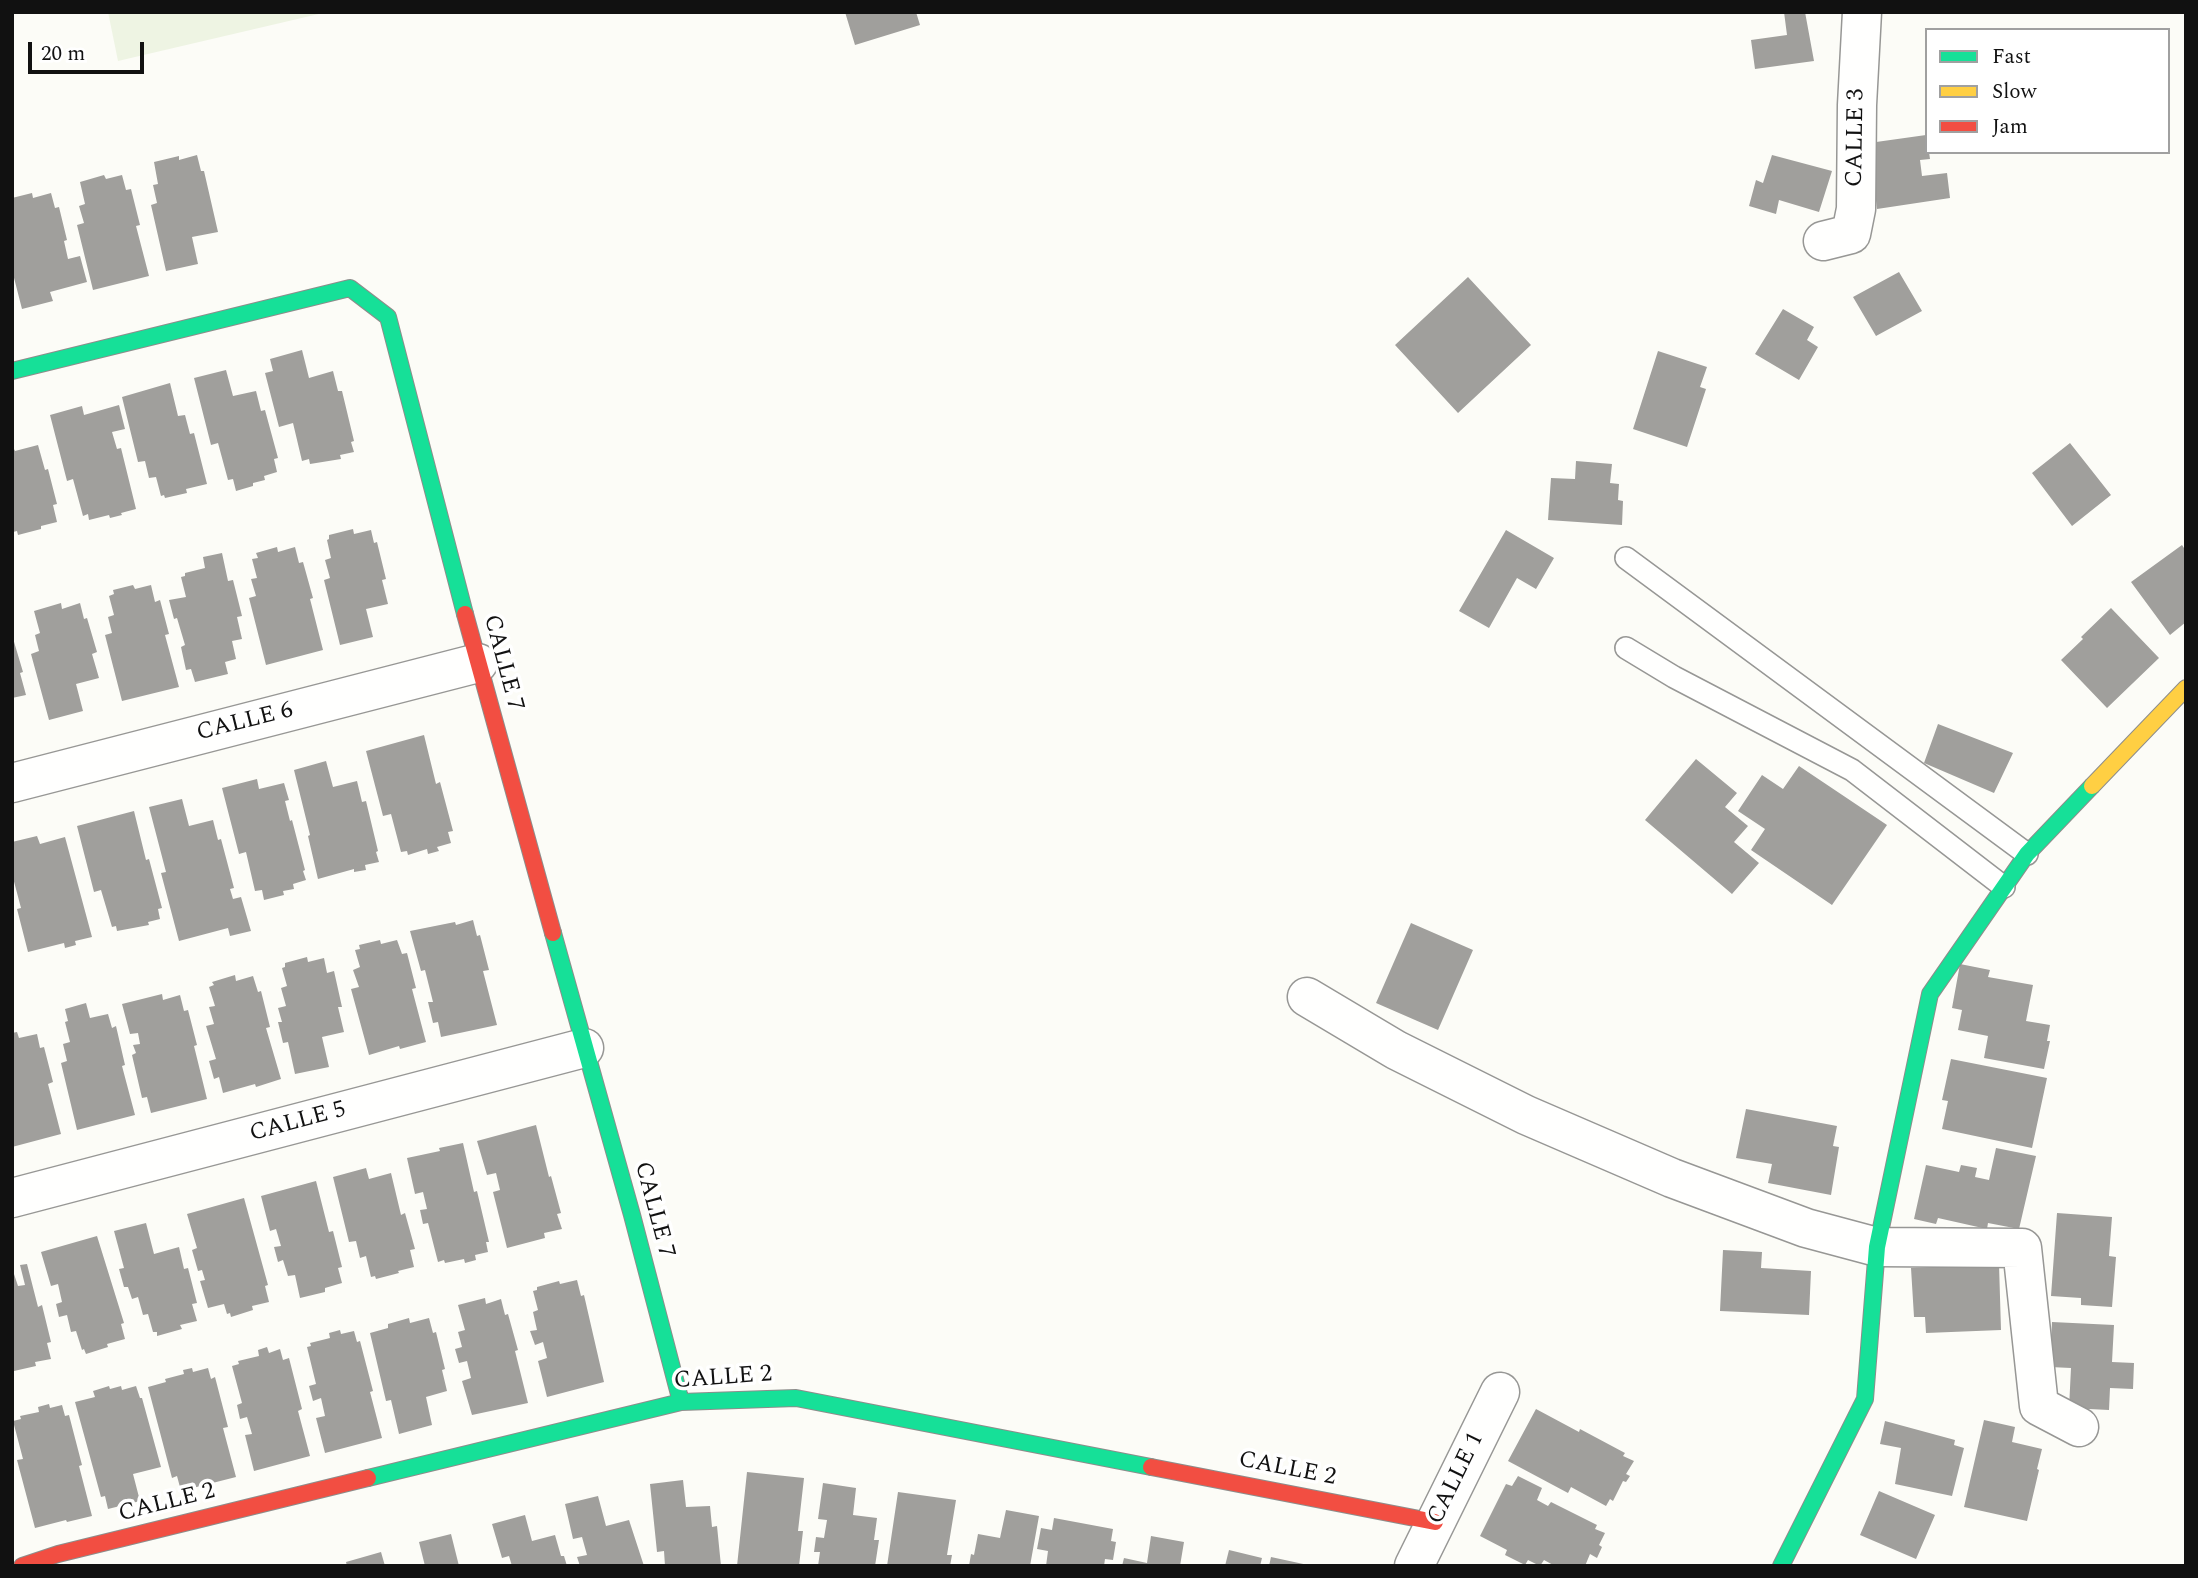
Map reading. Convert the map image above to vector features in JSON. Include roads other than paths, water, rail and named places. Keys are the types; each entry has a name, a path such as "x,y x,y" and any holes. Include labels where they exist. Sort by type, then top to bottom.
{"street":[{"name":"CALLE 3","path":"1823,241 1851,234 1856,209 1857,105 1862,12"},
{"name":"CALLE 7","path":"12,371 350,288 388,317 478,663 632,1214 681,1402"},
{"name":"CALLE 6","path":"12,783 478,663"},
{"path":"1781,1566 1865,1399 1877,1247 1930,994 2028,854 2186,688"},
{"path":"1307,997 1396,1050 1525,1115 1685,1183 1806,1228 1877,1247 2022,1248 2039,1406 2079,1427"},
{"name":"CALLE 5","path":"12,1198 584,1048"},
{"name":"CALLE 1","path":"1414,1566 1500,1392"},
{"name":"CALLE 2","path":"22,1566 59,1560 681,1402 796,1398 1435,1522"}],"lane":[{"path":"1626,558 2028,854"},
{"path":"1626,648 1674,677 1852,770 2004,887"}]}
